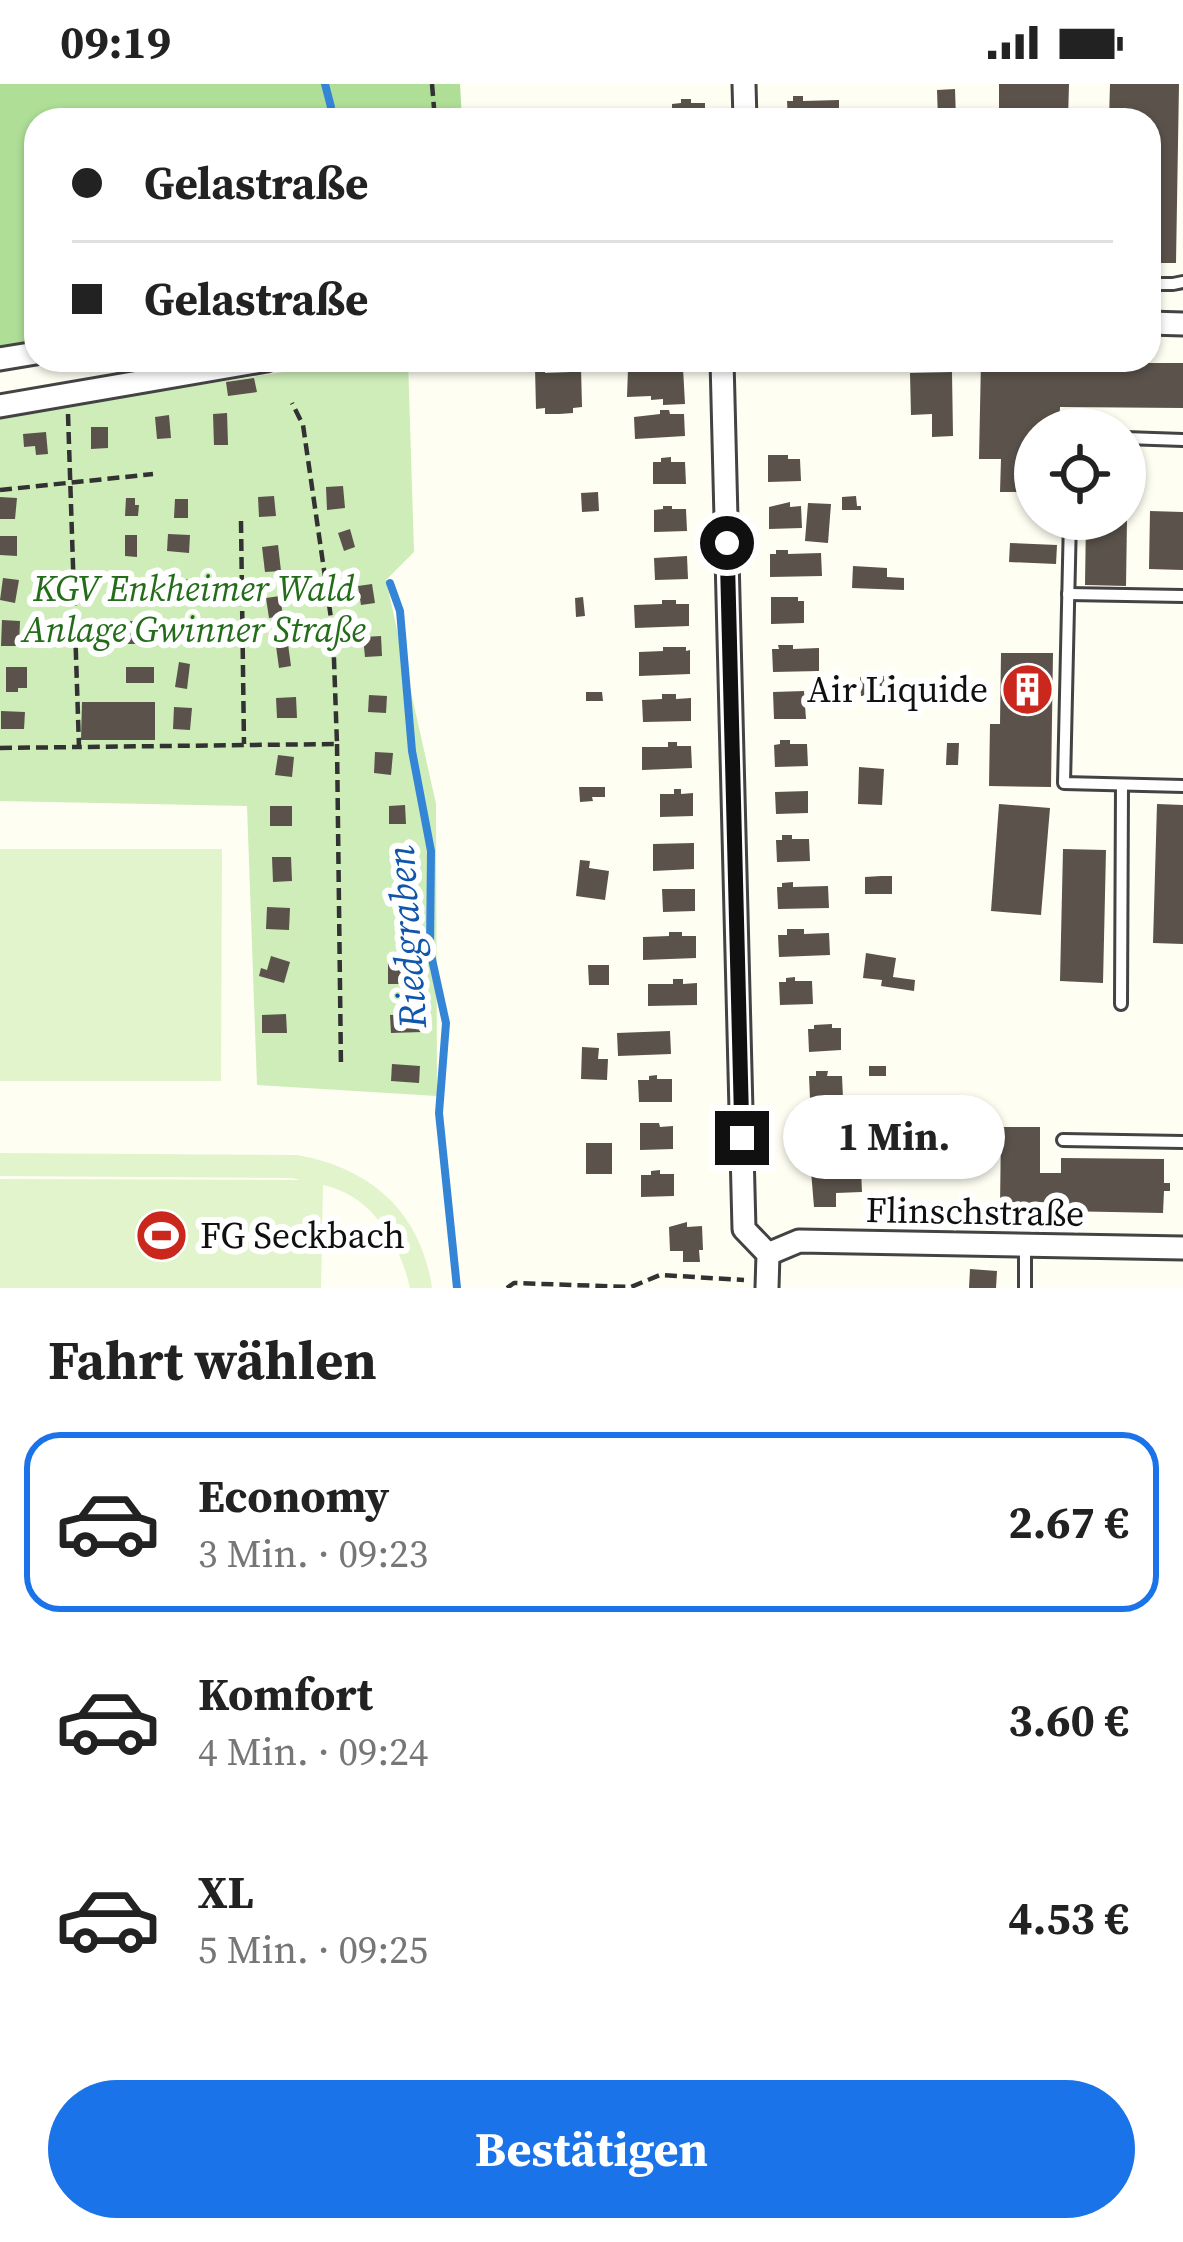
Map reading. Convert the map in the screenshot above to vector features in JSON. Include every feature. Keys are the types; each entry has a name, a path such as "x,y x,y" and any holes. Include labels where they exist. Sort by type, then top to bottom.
{"street":[{"path":"0,406 201,372"},
{"path":"722,372 744,1229 768,1254 767,1285"},
{"name":"Flinschstraße","path":"768,1254 799,1241 1183,1248"}],"lane":[{"path":"1146,439 1183,440"},
{"path":"1069,540 1064,783 1183,786"},
{"path":"1068,594 1183,596"},
{"path":"1121,1004 1122,784"},
{"path":"1064,1140 1183,1142"},
{"path":"1024,1288 1025,1245"}],"path":[{"path":"68,396 79,747"},
{"path":"292,403 303,425 333,632 341,1068"},
{"path":"0,490 153,475"},
{"path":"241,521 244,745"},
{"path":"0,748 337,744"},
{"path":"507,1288 514,1283 632,1287 660,1275 767,1285"}],"green space":[{"path":"0,84 460,84 461,108 24,108 24,348 0,351"},
{"name":"KGV Enkheimer Wald Anlage Gwinner Straße","path":"284,372 408,372 414,552 386,580 436,804 437,1096 257,1085 247,806 0,801 0,416"},
{"path":"0,849 222,849 221,1081 0,1081"},
{"name":"FG Seckbach","path":"0,1153 297,1155 324,1161 369,1183 404,1216 417,1237 432,1288 410,1288 399,1254 381,1223 356,1199 323,1185 321,1288 0,1288 0,1179 300,1180 0,1176"}],"building":[{"path":"999,84 1069,84 1068,108 999,108"},
{"path":"1110,84 1179,84 1176,263 1161,263 1161,108 1109,108"},
{"path":"955,89 956,108 938,108 937,90"},
{"path":"793,96 803,96 803,101 839,100 839,108 787,108 787,101 793,101"},
{"path":"681,99 691,99 691,103 705,103 705,108 672,108"},
{"path":"1161,363 1183,363 1183,408 1014,408 1014,492 1000,492 1001,459 979,459 981,372 1161,372"},
{"path":"535,372 581,372 582,407 559,414 536,409"},
{"path":"628,372 683,372 685,404 663,405 663,399 651,400 651,396 627,397"},
{"path":"952,372 953,436 932,437 932,414 911,415 910,373"},
{"path":"254,378 257,392 228,396 226,382"},
{"path":"660,410 684,414 685,436 635,439 634,417 660,414"},
{"path":"227,413 228,445 214,445 213,414"},
{"path":"169,415 171,438 157,439 155,417"},
{"path":"91,427 108,427 108,448 91,449"},
{"path":"46,432 48,454 36,455 35,446 24,447 23,434"},
{"path":"768,455 800,459 801,481 768,482"},
{"path":"671,457 671,462 685,462 686,484 653,484 653,462"},
{"path":"343,486 345,508 327,510 326,487"},
{"path":"598,492 599,511 582,512 581,493"},
{"path":"274,496 276,516 259,517 258,497"},
{"path":"856,496 861,510 842,510 842,497"},
{"path":"0,497 17,498 15,519 0,519"},
{"path":"126,498 135,498 138,516 125,516"},
{"path":"175,499 188,499 188,518 174,518"},
{"path":"790,502 790,507 801,506 802,528 769,529 769,507"},
{"path":"808,503 831,504 828,543 805,541"},
{"path":"663,506 686,509 687,531 654,532 654,510"},
{"path":"1150,511 1183,512 1183,570 1149,569"},
{"path":"350,529 355,547 344,551 338,533"},
{"path":"168,534 190,535 189,553 167,551"},
{"path":"125,535 137,535 137,557 125,556"},
{"path":"0,536 17,536 17,556 0,555"},
{"path":"1086,540 1127,540 1126,586 1085,585"},
{"path":"1010,543 1057,545 1056,564 1009,562"},
{"path":"278,545 281,571 265,572 262,547"},
{"path":"776,550 821,553 822,576 770,577 770,554"},
{"path":"687,556 688,579 655,580 654,558"},
{"path":"853,566 887,568 887,577 904,578 904,590 852,588"},
{"path":"3,578 19,580 15,603 0,600"},
{"path":"149,578 149,598 125,599 125,579"},
{"path":"177,579 197,580 196,598 176,596"},
{"path":"372,584 375,603 361,605 358,586"},
{"path":"280,596 283,616 269,618 266,598"},
{"path":"583,597 585,616 576,617 575,598"},
{"path":"771,597 804,601 804,623 771,624"},
{"path":"662,600 689,604 689,626 635,628 634,605 662,604"},
{"path":"2,620 20,621 19,646 1,646"},
{"path":"126,621 139,621 138,644 125,644"},
{"path":"381,636 382,656 365,657 363,637"},
{"path":"288,644 291,666 279,668 276,646"},
{"path":"778,645 819,648 819,671 773,672 772,649 779,649"},
{"path":"663,647 690,650 690,674 639,676 639,652 663,651"},
{"name":"Air Liquide","path":"1001,653 1053,653 1051,787 989,786 990,724 1000,724"},
{"path":"179,662 190,664 187,689 175,687"},
{"path":"6,667 27,667 27,688 6,692"},
{"path":"126,667 154,667 154,683 126,683"},
{"path":"891,676 891,686 877,686 878,695 861,696 860,677"},
{"path":"804,691 806,719 774,719 773,692"},
{"path":"586,692 602,692 603,701 586,701"},
{"path":"662,694 691,698 691,721 643,722 642,700 662,699"},
{"path":"369,695 387,696 386,713 368,712"},
{"path":"296,697 297,718 277,718 276,698"},
{"path":"82,702 155,702 155,740 81,740"},
{"path":"174,707 192,708 190,730 173,729"},
{"path":"1,711 25,712 24,729 1,729"},
{"path":"780,740 807,744 808,766 775,767 774,745"},
{"path":"668,742 691,746 692,768 642,770 642,747 668,747"},
{"path":"947,743 959,743 958,765 946,765"},
{"path":"375,752 393,753 391,775 374,773"},
{"path":"278,755 294,757 292,777 275,775"},
{"path":"859,767 884,769 882,805 858,804"},
{"path":"579,787 605,787 605,797 580,802"},
{"path":"674,789 693,793 693,816 660,817 660,794 674,794"},
{"path":"808,791 808,813 776,814 775,792"},
{"path":"999,804 1050,808 1041,915 991,911"},
{"path":"1157,804 1183,805 1183,944 1153,943"},
{"path":"405,805 406,824 389,824 389,806"},
{"path":"270,806 292,806 292,826 270,826"},
{"path":"782,835 809,839 810,861 777,862 776,840 782,840"},
{"path":"694,843 694,869 653,871 653,844"},
{"path":"1063,849 1106,850 1103,983 1060,981"},
{"path":"412,856 414,876 394,878 392,858"},
{"path":"272,857 291,857 292,881 273,882"},
{"path":"580,860 590,861 589,868 609,871 605,900 576,896"},
{"path":"892,876 892,894 865,894 865,877"},
{"path":"793,882 793,887 828,886 829,908 778,909 777,887"},
{"path":"662,889 695,889 695,911 663,912"},
{"path":"267,907 290,908 289,930 266,929"},
{"path":"397,908 419,908 419,936 397,936"},
{"path":"787,929 829,933 830,955 779,957 778,935 787,935"},
{"path":"669,932 696,936 696,958 643,960 643,937 669,936"},
{"path":"866,953 896,958 893,977 915,980 914,991 863,978"},
{"path":"271,956 290,962 284,983 259,976 261,968 267,970"},
{"path":"415,961 416,984 388,984 388,962"},
{"path":"588,965 609,965 609,985 589,985"},
{"path":"795,977 795,981 812,981 813,1004 780,1005 779,982"},
{"path":"673,979 697,983 697,1005 648,1006 648,984 673,984"},
{"path":"286,1014 287,1033 262,1033 262,1015"},
{"path":"421,1014 422,1032 391,1033 390,1015"},
{"path":"832,1024 832,1028 841,1028 841,1050 809,1052 808,1029"},
{"path":"670,1031 671,1054 618,1056 617,1033"},
{"path":"582,1047 599,1048 598,1059 608,1059 607,1080 581,1079"},
{"path":"392,1064 420,1066 419,1083 391,1081"},
{"path":"869,1066 886,1066 886,1076 869,1076"},
{"path":"816,1071 842,1076 843,1098 810,1099 809,1076 816,1076"},
{"path":"657,1075 657,1079 672,1079 672,1102 639,1102 638,1080"},
{"path":"816,1119 861,1122 861,1146 810,1147 810,1123"},
{"path":"640,1123 673,1126 673,1149 640,1150"},
{"path":"1001,1127 1040,1127 1040,1173 1061,1173 1061,1158 1164,1159 1164,1183 1170,1183 1170,1191 1164,1191 1163,1213 1060,1211 1060,1203 1039,1202 1039,1208 1000,1208"},
{"path":"586,1143 612,1143 612,1174 586,1174"},
{"path":"871,1161 888,1161 888,1170 872,1171"},
{"path":"817,1167 861,1170 862,1192 836,1193 836,1207 814,1207 811,1171 818,1171"},
{"path":"660,1170 660,1174 674,1174 674,1196 641,1197 641,1175"},
{"path":"687,1222 687,1227 702,1226 700,1262 683,1262 683,1251 670,1251 669,1227"},
{"path":"970,1269 997,1271 996,1288 969,1288"}],"waterway":[{"name":"Riedgraben","path":"325,84 331,108"},
{"name":"Riedgraben","path":"390,583 400,611 412,751 431,851 430,950 446,1023 439,1113 457,1288"}],"place":[{"name":"Air Liquide","path":"1027,689"},
{"name":"FG Seckbach","path":"161,1235"}],"route":[{"path":"727,543 742,1138"}]}
